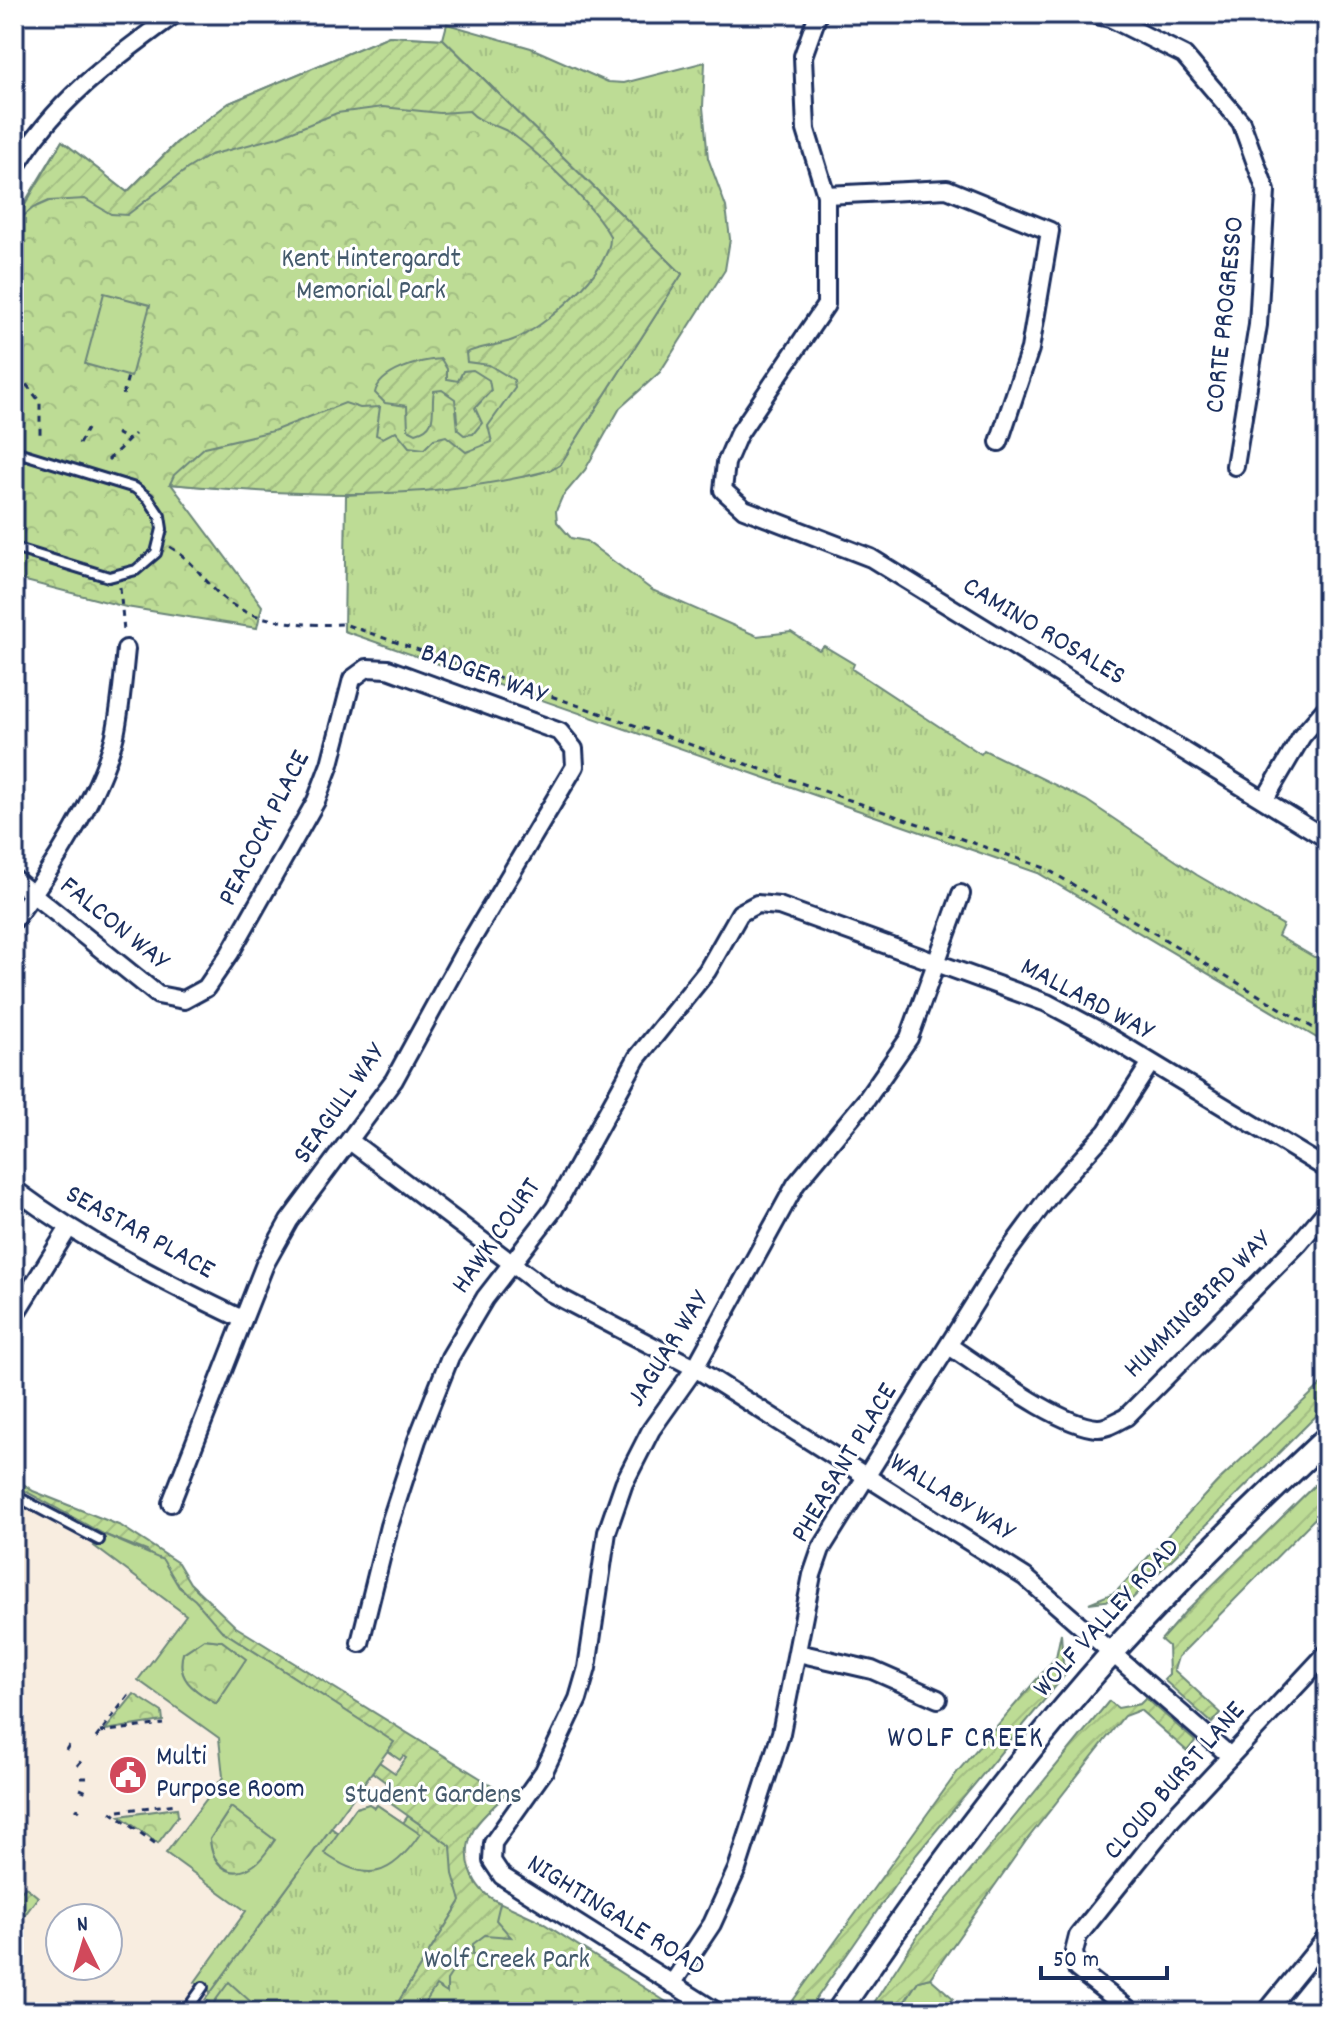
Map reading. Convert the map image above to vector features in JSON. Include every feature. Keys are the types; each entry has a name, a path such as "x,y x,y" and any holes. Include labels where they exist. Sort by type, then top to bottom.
{"main road":[{"name":"WOLF VALLEY ROAD","path":"838,2012 926,1884 1018,1765 1114,1651 1244,1516 1327,1438"}],"street":[{"path":"14,170 67,99 109,62 175,14"},
{"path":"818,14 803,56 806,130 826,195 947,189 1050,231 1030,349 999,442"},
{"name":"CORTE PROGRESSO","path":"1092,14 1110,18 1184,55 1241,122 1266,191 1258,325 1235,466"},
{"name":"CAMINO ROSALES","path":"826,195 826,305 738,435 726,463 723,490 744,509 871,558 1327,839"},
{"path":"14,920 54,864 106,761 119,707 126,649"},
{"name":"BADGER WAY","path":"367,668 388,669 560,732 574,749"},
{"name":"PEACOCK PLACE","path":"184,1000 206,988 230,953 316,801 330,764 352,679 367,668"},
{"path":"1265,799 1302,736 1327,707"},
{"name":"SEAGULL WAY","path":"171,1503 265,1264 289,1221 394,1080 463,954 554,807 575,766 574,749"},
{"name":"FALCON WAY","path":"14,879 158,995 184,1000"},
{"name":"JAGUAR WAY","path":"492,1861 493,1843 544,1771 578,1699 587,1668 607,1532 624,1483 651,1430 695,1368 796,1184 895,1062 909,1038 961,894"},
{"name":"MALLARD WAY","path":"757,904 779,906 1047,1003 1327,1169"},
{"name":"HAWK COURT","path":"360,1643 389,1526 444,1370 485,1298 554,1209 637,1058 707,971 740,913 757,904"},
{"name":"PHEASANT PLACE","path":"672,1984 712,1924 737,1869 781,1733 816,1562 865,1476 1001,1261 1055,1188 1106,1132 1150,1064"},
{"name":"WALLABY WAY","path":"350,1141 551,1293 695,1368 1025,1577 1114,1651 1230,1756"},
{"name":"SEASTAR PLACE","path":"14,1189 68,1229 162,1282 242,1319"},
{"name":"HUMMINGBIRD WAY","path":"949,1346 1074,1423 1100,1429 1126,1417 1299,1243 1327,1210"},
{"path":"14,1316 68,1229"},
{"path":"798,1653 872,1670 938,1699"},
{"name":"CLOUD BURST LANE","path":"1132,2012 1077,1969 1074,1952 1078,1936 1171,1820 1327,1653"},
{"name":"NIGHTINGALE ROAD","path":"492,1861 502,1876 717,2012"},
{"path":"1266,2012 1327,1937"}],"lane":[{"path":"14,451 142,492 160,516 160,540 156,553 148,562 119,575 109,577 14,548"},
{"path":"14,1495 99,1540"},
{"path":"185,2012 203,1987"}],"path":[{"path":"19,375 40,402 40,435"},
{"path":"123,395 128,376"},
{"path":"79,444 87,429"},
{"path":"116,433 129,440"},
{"path":"108,460 135,434"},
{"path":"160,540 196,565 222,597 246,612 326,625 344,624 1045,868 1327,1036"},
{"path":"119,575 126,649"},
{"path":"96,1738 131,1692"},
{"path":"100,1732 163,1724"},
{"path":"77,1766 82,1760"},
{"path":"81,1778 88,1778"},
{"path":"80,1789 87,1792"},
{"path":"119,1811 176,1804"},
{"path":"111,1812 156,1844"}],"shaded area":[{"path":"14,1477 33,1491 121,1526 178,1563 190,1583 236,1627 506,1794 476,1826 468,1845 473,1877 488,1897 413,2012 14,2012"}],"green space":[{"path":"447,24 531,48 608,82 624,83 705,62 703,107 708,158 726,207 730,239 725,270 660,372 620,408 585,470 562,497 556,511 557,522 571,538 586,541 652,590 757,636 791,632 819,650 824,646 854,664 852,669 981,754 984,750 1086,800 1197,875 1283,925 1278,936 1314,957 1319,957 1327,940 1327,1044 1038,873 344,631 346,495 430,490 551,470 682,274 443,39"},
{"name":"Kent Hintergardt Memorial Park","path":"389,36 443,39 682,274 560,465 544,472 517,477 370,492 291,492 171,484 262,606 257,628 126,607 14,578 14,220 62,141 127,192 176,143 229,103"},
{"path":"389,36 443,39 682,274 560,465 551,470 457,488 361,494 265,492 170,484 174,475 205,447 273,431 345,403 360,408 380,407 376,435 383,438 396,431 409,447 424,449 434,439 446,436 466,452 492,442 488,426 515,388 514,380 489,365 467,362 466,353 513,340 541,324 589,281 608,249 610,236 592,210 551,167 512,134 469,111 440,113 383,107 337,113 278,137 210,155 127,215 111,214 85,199 49,201 33,208 14,224 62,141 127,192 176,143 229,103"},
{"path":"104,293 150,305 131,377 85,364"},
{"path":"441,359 447,369 447,379 458,381 463,371 473,370 489,380 491,391 475,408 482,423 473,434 464,435 458,430 455,399 442,390 434,391 431,422 416,433 408,429 407,406 385,403 375,393 378,385 393,373 413,364"},
{"path":"1327,1379 1327,1405 1127,1604 1121,1599 1089,1603 1116,1592 1217,1482"},
{"path":"1327,1473 1327,1506 1178,1657 1174,1670 1221,1713 1212,1723 1164,1680 1169,1675 1168,1646 1161,1640 1185,1612"},
{"name":"Student Gardens","path":"14,1477 33,1491 121,1526 178,1563 190,1583 236,1627 506,1794 475,1827 470,1838 468,1860 475,1881 500,1903 496,1920 511,1937 485,1935 473,1944 473,1955 464,1954 447,1980 447,1993 436,1986 419,2012 392,2012 461,1901 453,1874 451,1846 380,1796 388,1784 372,1772 379,1762 395,1773 406,1758 403,1756 400,1760 387,1751 393,1742 221,1630 147,1551 103,1534 14,1485"},
{"path":"103,1534 163,1560 179,1587 221,1630 394,1742 211,1992 195,1982 246,1911 166,1853 223,1777 219,1738 138,1680 186,1615 94,1546","holes":["204,1639 222,1641 246,1659 216,1704 189,1684 182,1671 183,1653","231,1807 275,1840 257,1863 237,1872 218,1863 210,1839"]},
{"path":"1061,1633 1063,1664 1070,1669 916,1855 807,2012 778,2012 789,2006 958,1771 1056,1657"},
{"path":"204,1639 222,1641 247,1659 216,1704 189,1684 182,1671 183,1653"},
{"path":"134,1694 162,1712 163,1721 105,1730"},
{"path":"1146,1698 1195,1741 1187,1751 1140,1710 1124,1716 1026,1841 930,1978 918,1981 898,2012 868,2012 918,1935 1109,1701 1118,1708 1140,1704"},
{"path":"369,1804 375,1808 377,1805 403,1823 408,1816 451,1846 461,1901 392,2012 207,2012 212,2004 205,2000 331,1828 338,1833 356,1808"},
{"path":"369,1804 375,1808 377,1805 420,1834 388,1867 366,1872 339,1863 324,1853 356,1808"},
{"path":"231,1807 275,1839 260,1861 243,1871 227,1869 211,1849 210,1839"},
{"path":"177,1808 178,1816 158,1843 120,1816"},
{"path":"26,1887 38,1897 24,1916 14,1908 14,1898"},
{"name":"Wolf Creek Park","path":"488,1897 538,1920 682,2012 413,2012"},
{"path":"930,1978 953,1998 941,2012 898,2012 918,1981"},
{"path":"229,1982 262,2012 207,2012"}],"place":[{"name":"Multi Purpose Room","path":"128,1775"}],"district":[{"name":"WOLF CREEK","path":"966,1740"}]}
